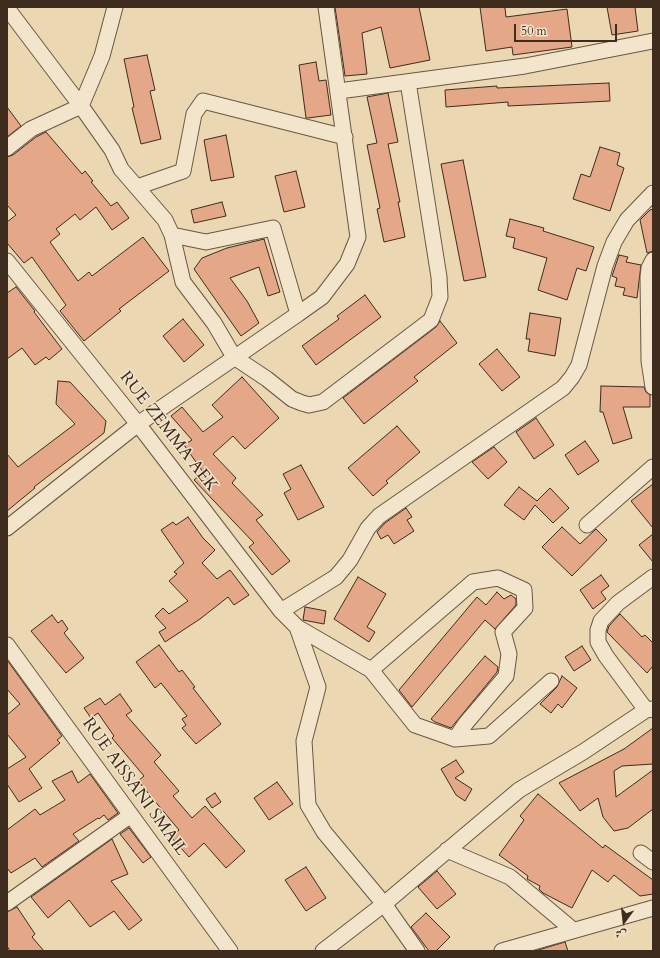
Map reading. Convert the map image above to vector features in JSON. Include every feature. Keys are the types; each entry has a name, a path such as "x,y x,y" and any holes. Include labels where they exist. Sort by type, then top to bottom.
{"street":[{"path":"7,148 31,129 81,106 102,56 116,7"},
{"path":"7,8 81,106 112,150 121,169 165,220 172,235 183,282 214,323 234,356 267,378 292,399 310,405 323,402 431,320 440,297 439,277 408,82"},
{"path":"7,528 138,424 172,402 234,356 322,298 347,264 358,237 329,8"},
{"path":"339,91 525,66 653,42"},
{"path":"137,186 182,171 194,114 203,101 345,137"},
{"path":"281,612 336,577 350,560 368,528 379,516 563,388 579,365 605,266 614,242 627,220 653,192"},
{"path":"172,235 206,242 273,228 298,314"},
{"path":"653,260 649,268 648,277 649,360 653,386"},
{"name":"RUE ZEMMA AEK","path":"7,261 138,424 281,612 297,628"},
{"path":"587,525 653,467"},
{"path":"323,951 384,904 519,790 584,752 650,710 606,656 598,642 598,630 601,622 618,603 653,577"},
{"path":"370,670 473,582 498,578 524,590 525,608 503,632 509,654 506,676 466,723 456,739"},
{"path":"297,628 370,670 415,725 456,739 489,736 552,681"},
{"path":"297,628 318,688 304,741 308,805 324,832 384,904 417,951"},
{"name":"RUE AISSANI SMAIL","path":"7,645 230,951"},
{"path":"7,903 131,815"},
{"path":"447,850 510,877 573,930"},
{"path":"502,951 653,908"}],"building":[{"path":"335,7 419,7 430,60 390,68 381,27 362,33 367,74 345,76"},
{"path":"480,7 503,7 505,8 506,17 567,9 572,47 513,55 512,47 486,51"},
{"path":"607,7 635,7 638,31 612,35"},
{"path":"147,55 155,90 150,91 161,139 141,144 132,108 134,107 124,59"},
{"path":"316,62 319,81 326,80 331,115 306,118 299,65"},
{"path":"609,83 610,101 508,106 508,102 446,107 445,90 497,86 497,88"},
{"path":"388,93 398,142 388,144 400,202 398,202 405,237 384,242 377,209 380,208 367,145 377,143 367,97"},
{"path":"7,107 21,126 7,137"},
{"path":"46,132 82,174 85,171 93,181 91,182 111,206 117,202 129,218 112,230 96,207 80,220 75,214 56,229 60,234 50,242 78,281 89,272 92,276 143,237 169,271 119,309 121,311 84,341 60,311 66,305 32,257 24,263 7,243 7,222 16,215 7,205 7,157 13,155 36,137"},
{"path":"226,135 234,177 211,181 204,140"},
{"path":"600,147 620,153 617,165 624,168 610,211 573,199 581,174 590,177"},
{"path":"463,160 486,277 464,281 441,164"},
{"path":"296,171 305,207 284,212 275,176"},
{"path":"222,202 226,216 194,223 191,210"},
{"path":"653,209 653,251 647,253 640,220"},
{"path":"510,219 544,228 543,231 594,247 586,271 577,268 567,300 538,290 547,258 513,248 515,238 506,236"},
{"path":"264,239 280,292 268,296 259,267 230,278 247,301 259,323 241,336 194,269 202,258 227,248"},
{"path":"619,255 628,257 626,262 641,265 637,298 623,295 625,288 615,286 617,278 612,276"},
{"path":"16,287 62,349 49,360 46,357 35,365 22,348 7,359 7,293"},
{"path":"365,295 381,317 316,365 302,346 339,319 337,316"},
{"path":"530,313 561,318 555,356 528,351 530,339 526,339"},
{"path":"183,319 204,345 184,362 163,336"},
{"path":"440,321 457,343 414,377 418,381 364,424 343,398 436,327"},
{"path":"497,349 520,377 502,391 479,364"},
{"path":"242,377 279,418 245,449 233,436 213,454 236,478 232,483 263,515 256,520 290,561 272,575 249,547 254,543 194,480 203,472 184,445 192,440 171,416 182,407 203,432 223,417 212,405"},
{"path":"58,381 70,382 106,421 104,433 34,487 35,488 7,511 7,454 18,467 75,424 56,404"},
{"path":"601,386 644,387 646,392 650,395 650,407 623,407 632,438 613,444 603,412 600,412"},
{"path":"536,418 554,445 534,459 516,432"},
{"path":"397,426 420,452 386,481 388,483 373,496 348,468"},
{"path":"585,441 599,461 578,475 565,455"},
{"path":"494,447 507,462 488,479 472,462"},
{"path":"301,465 324,507 298,520 284,493 291,489 283,474"},
{"path":"653,484 653,528 631,501"},
{"path":"519,487 537,501 550,488 569,508 553,523 535,505 524,520 504,505"},
{"path":"406,508 412,517 407,520 414,531 394,544 388,535 381,539 377,532 385,523"},
{"path":"188,517 203,538 215,550 202,563 217,579 230,570 249,595 234,605 228,597 200,619 165,642 159,632 166,628 155,616 163,608 169,614 188,601 169,581 177,574 174,572 184,563 161,530 173,522 176,525"},
{"path":"562,527 580,544 596,529 607,540 572,576 542,547"},
{"path":"653,534 653,562 639,545"},
{"path":"601,575 609,586 601,592 606,599 593,609 580,590"},
{"path":"358,577 386,594 367,627 375,632 369,642 334,619"},
{"path":"497,592 504,599 511,595 516,599 516,605 495,629 485,620 412,707 399,690 477,597 486,605"},
{"path":"305,607 326,611 324,624 303,620"},
{"path":"620,614 642,637 645,635 653,643 653,666 647,673 607,632 609,626"},
{"path":"52,615 58,623 62,620 68,629 64,633 84,658 66,673 31,631"},
{"path":"159,645 179,672 182,670 195,687 193,688 221,724 196,744 182,728 186,725 182,719 187,716 161,683 155,688 136,662"},
{"path":"582,646 591,660 574,671 565,657"},
{"path":"485,656 498,667 497,672 451,728 431,719"},
{"path":"7,660 62,736 57,740 60,743 29,769 42,788 19,802 7,784 7,769 26,757 7,734 7,715 20,704 7,689"},
{"path":"562,676 577,688 562,708 558,704 551,713 540,704 557,687"},
{"path":"120,694 132,711 126,715 161,755 154,762 179,791 173,796 192,818 205,806 245,851 226,868 204,843 189,857 171,837 179,830 138,781 144,776 112,738 114,736 98,713 91,718 84,708 100,698 105,705"},
{"path":"653,728 653,764 622,766 614,771 616,797 653,770 653,809 628,828 614,831 603,817 598,798 580,811 559,783 624,749"},
{"path":"456,760 464,772 455,778 472,789 465,801 456,795 441,769"},
{"path":"72,771 78,783 90,774 118,813 108,820 104,815 73,834 79,841 42,867 35,858 11,873 7,868 7,830 35,809 40,815 65,800 52,781"},
{"path":"277,782 293,804 269,820 254,798"},
{"path":"215,793 221,802 212,808 206,799"},
{"path":"538,794 603,848 605,845 653,880 653,894 640,896 614,875 608,882 592,870 572,908 543,893 539,889 540,886 527,879 528,876 499,855 524,820 520,816"},
{"path":"129,828 151,857 143,863 120,834"},
{"path":"112,839 128,874 111,881 142,920 129,930 114,911 90,927 69,900 48,918 31,897"},
{"path":"306,867 326,898 306,911 285,880"},
{"path":"437,871 456,894 437,909 418,887"},
{"path":"17,907 35,934 32,937 44,951 10,951 7,946 7,912"},
{"path":"426,913 450,937 436,951 429,951 411,927"},
{"path":"565,942 568,951 535,951"}]}
